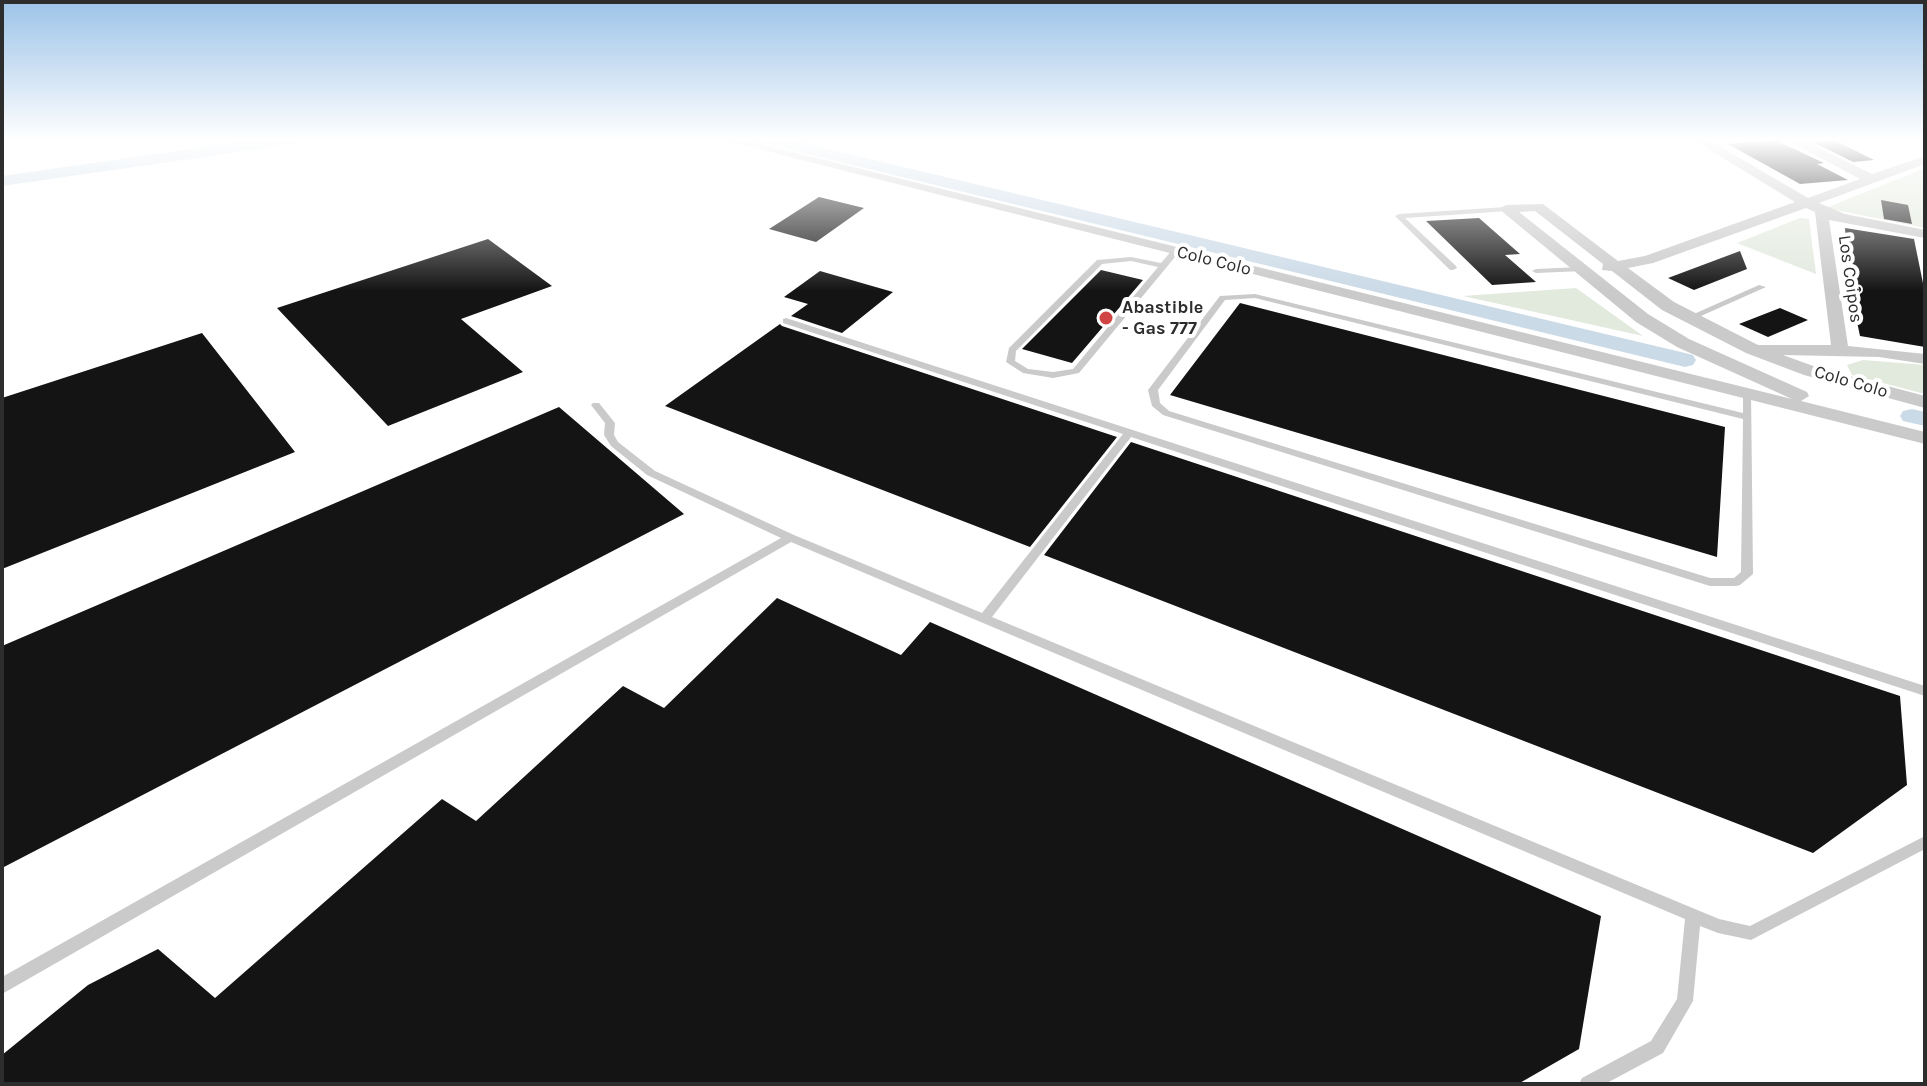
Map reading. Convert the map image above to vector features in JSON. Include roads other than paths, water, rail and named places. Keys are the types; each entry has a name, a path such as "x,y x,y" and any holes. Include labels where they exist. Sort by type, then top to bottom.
{"street":[{"name":"Colo Colo","path":"929,190 1922,437"},
{"path":"1777,190 1807,209 1925,234"},
{"path":"1579,269 1614,267 1648,260 1807,209 1848,190"},
{"name":"Colo Colo","path":"1506,209 1538,207 1614,267 1689,318 1752,349 1840,379 1925,402"},
{"name":"Colo Colo","path":"1506,209 1642,318 1715,359 1798,395 1922,437"},
{"name":"Los Coipos","path":"1807,209 1840,350 1825,356 1827,366 1840,379"},
{"path":"1752,349 1884,352 1925,359"},
{"path":"1703,383 1716,375 1719,366 1715,359"}],"lane":[{"path":"1453,268 1399,216 1506,209"},
{"path":"1163,266 1131,259 1100,262 1012,350 1010,362 1026,371 1053,375 1076,371 1176,251"},
{"path":"1536,271 1579,269"},
{"path":"1689,318 1762,287"},
{"path":"1748,394 1748,417 1747,574 1736,582 1710,582 1166,413 1155,404 1153,390 1223,298 1255,296 1748,417"},
{"path":"786,321 1925,691"},
{"path":"596,405 610,423 609,435 614,444 651,473 790,538 1718,926 1751,933 1925,842"},
{"path":"984,619 1129,433"},
{"path":"2,986 790,538"},
{"path":"1588,1084 1657,1047 1685,1001 1693,915"}],"waterway":[{"path":"977,190 1685,360"},
{"path":"1912,416 1925,419"}],"place":[{"name":"Abastible - Gas 777","path":"1106,318"}]}
